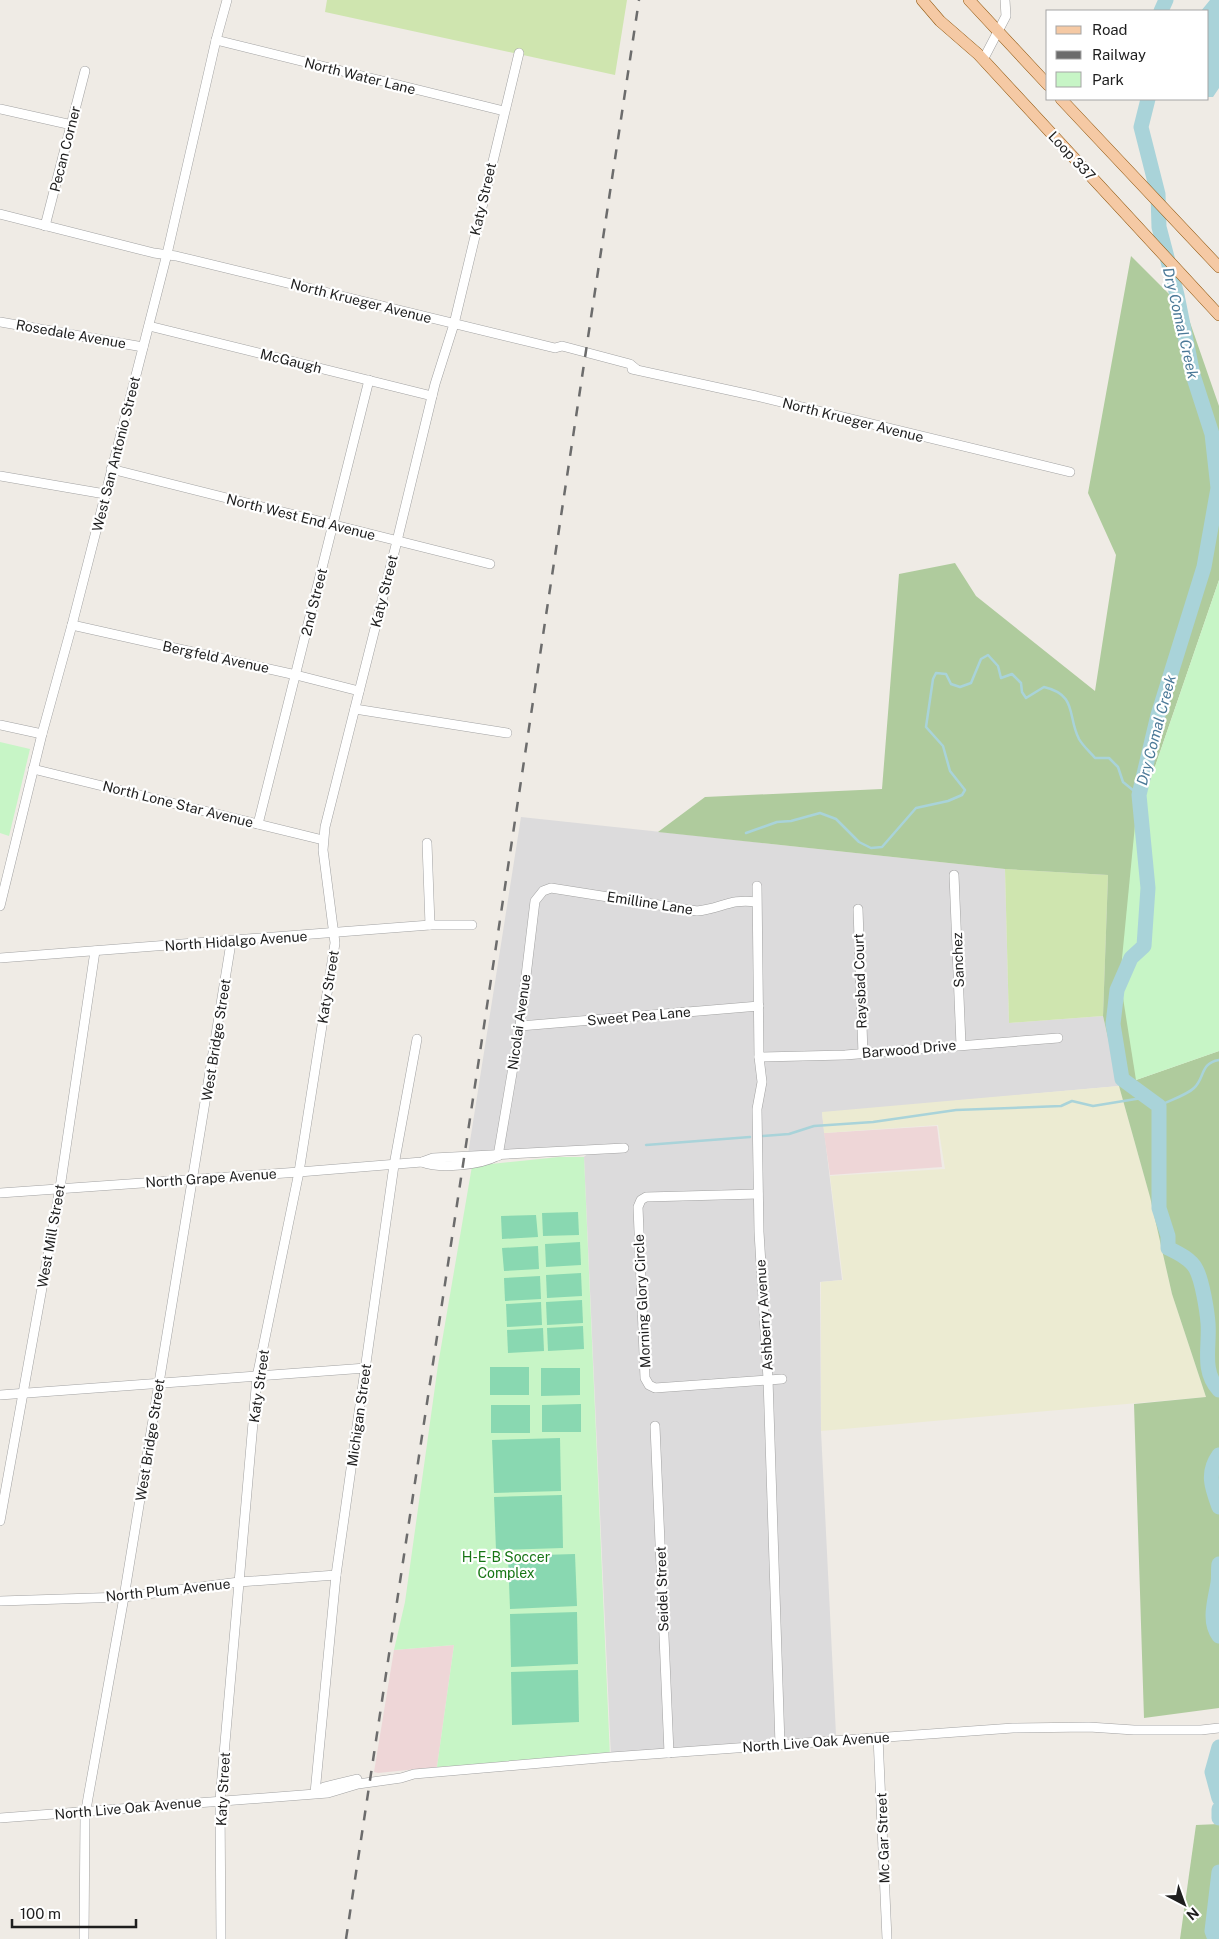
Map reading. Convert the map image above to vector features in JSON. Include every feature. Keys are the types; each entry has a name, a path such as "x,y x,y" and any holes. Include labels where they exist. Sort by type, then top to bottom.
{"main road":[{"name":"Loop 337","path":"922,0 940,21 983,60 1219,315"},
{"path":"969,0 1046,83"},
{"path":"1062,100 1219,267"}],"street":[{"name":"West San Antonio Street","path":"0,906 33,769 149,326 227,0"},
{"path":"983,60 1006,16 1005,0"},
{"name":"North Water Lane","path":"216,40 504,111"},
{"name":"Katy Street","path":"221,1939 220,1800 257,1377 299,1172 335,943 323,840 432,396 454,324 519,53"},
{"name":"Pecan Corner","path":"45,226 85,71"},
{"path":"0,109 72,125"},
{"name":"North Krueger Avenue","path":"0,214 154,253 167,254 555,348 562,346 630,364 636,368 1070,472"},
{"name":"Rosedale Avenue","path":"0,322 143,346"},
{"name":"McGaugh","path":"149,326 432,396"},
{"name":"2nd Street","path":"258,824 369,380"},
{"name":"North West End Avenue","path":"111,469 490,564"},
{"path":"0,476 105,494"},
{"name":"Bergfeld Avenue","path":"72,625 359,691"},
{"path":"355,709 508,733"},
{"path":"0,724 42,734"},
{"name":"North Lone Star Avenue","path":"33,769 323,840"},
{"path":"427,843 430,925"},
{"name":"Sanchez","path":"954,875 961,1045"},
{"name":"Ashberry Avenue","path":"757,886 759,1057 762,1082 757,1109 758,1194 768,1379 780,1745"},
{"name":"Emilline Lane","path":"543,891 551,888 697,911 712,910 732,901 756,902"},
{"name":"Nicolai Avenue","path":"498,1156 520,1026 535,901 543,891"},
{"name":"Raysbad Court","path":"858,909 863,1054"},
{"name":"North Hidalgo Avenue","path":"0,958 230,942 430,925 472,924"},
{"name":"West Bridge Street","path":"84,1939 86,1812 194,1179 230,942"},
{"name":"West Mill Street","path":"0,1521 60,1188 95,950"},
{"name":"Sweet Pea Lane","path":"520,1026 759,1006"},
{"name":"Barwood Drive","path":"759,1057 863,1054 1058,1038"},
{"name":"Michigan Street","path":"316,1793 336,1574 394,1165 417,1039"},
{"name":"North Grape Avenue","path":"0,1193 394,1165 422,1162 433,1158 624,1148"},
{"name":"Morning Glory Circle","path":"758,1194 646,1197 639,1202 645,1378 649,1385 655,1388 782,1379"},
{"path":"0,1394 366,1368"},
{"name":"Seidel Street","path":"655,1426 669,1753"},
{"name":"North Plum Avenue","path":"0,1601 124,1597 239,1582 336,1574"},
{"name":"North Live Oak Avenue","path":"0,1818 316,1793 324,1787 349,1780 398,1772 414,1774 878,1737 1016,1728 1090,1726 1134,1730 1201,1730 1219,1728"},
{"name":"Mc Gar Street","path":"878,1737 887,1939"}],"shaded area":[{"path":"521,817 1005,869 1009,1023 1103,1016 1119,1086 822,1113 842,1280 820,1282 821,1431 836,1735 611,1757 584,1157 594,1147 468,1154"},
{"path":"937,1126 942,1167 830,1175 824,1133"},
{"path":"454,1645 437,1767 374,1772 394,1650"}],"green space":[{"path":"327,0 627,0 615,75 325,12"},
{"path":"1131,256 1186,311 1219,406 1219,580 1135,825 1136,1080 1219,1051 1219,1708 1144,1718 1134,1404 1206,1397 1172,1294 1150,1197 1119,1086 1103,1016 1108,875 1005,869 658,832 705,797 882,789 899,574 955,563 976,596 1095,691 1116,555 1088,493"},
{"path":"1219,580 1219,1051 1136,1080 1120,979 1135,825"},
{"path":"0,742 30,749 9,836 0,833"},
{"path":"1005,869 1108,875 1103,1016 1009,1023"},
{"path":"1119,1086 1150,1197 1172,1294 1206,1397 821,1431 821,1282 843,1280 830,1176 945,1169 938,1125 824,1133 822,1112"},
{"name":"H-E-B Soccer Complex","path":"559,1157 584,1157 610,1757 437,1767 454,1645 394,1650 405,1602 438,1365 472,1166"},
{"path":"578,1212 579,1235 543,1236 542,1213"},
{"path":"536,1215 538,1237 502,1239 501,1216"},
{"path":"580,1242 581,1265 546,1267 545,1244"},
{"path":"538,1246 539,1269 504,1271 502,1248"},
{"path":"581,1273 582,1296 547,1298 546,1275"},
{"path":"540,1276 541,1299 505,1301 504,1278"},
{"path":"582,1300 583,1323 547,1325 546,1302"},
{"path":"541,1302 542,1325 507,1327 506,1304"},
{"path":"583,1326 584,1349 548,1351 547,1328"},
{"path":"543,1328 544,1351 508,1353 507,1330"},
{"path":"490,1367 529,1367 529,1395 490,1395"},
{"path":"541,1368 580,1368 580,1395 541,1396"},
{"path":"581,1404 581,1432 542,1432 542,1405"},
{"path":"491,1405 530,1405 530,1433 491,1433"},
{"path":"560,1438 561,1491 494,1493 492,1440"},
{"path":"562,1495 563,1548 496,1550 494,1497"},
{"path":"575,1554 577,1606 510,1609 508,1556"},
{"path":"577,1612 578,1664 511,1667 510,1614"},
{"path":"578,1670 579,1722 512,1725 511,1672"},
{"path":"1219,1824 1219,1939 1180,1939 1196,1825"}],"water":[{"path":"1210,0 1219,0 1219,88 1213,97 1209,97 1209,10 1202,10"}],"waterway":[{"name":"Dry Comal Creek","path":"1161,10 1166,0"},
{"name":"Dry Comal Creek","path":"1148,100 1141,127 1158,194 1159,227 1177,295 1193,375 1212,434 1218,488 1204,567 1158,715 1139,795 1148,888 1144,946 1131,958 1117,990 1113,1024 1122,1079 1159,1106 1159,1208 1168,1236 1168,1248 1188,1259 1194,1265 1200,1280 1207,1317 1208,1367 1213,1383 1219,1390"},
{"path":"746,833 777,822 791,821 820,813 836,819 859,842 871,848 882,847 916,808 948,801 962,795 965,790 950,771 943,746 926,727 933,679 936,673 946,674 951,684 960,687 971,683 981,659 988,655 998,666 1001,678 1012,674 1021,683 1022,692 1026,698 1044,687 1062,695 1070,707 1075,730 1082,744 1095,758 1109,758 1118,767 1123,782 1139,795"},
{"path":"1159,1106 1191,1091 1209,1064 1219,1060"},
{"path":"763,1136 789,1134 814,1126 873,1122 956,1110 1061,1106 1072,1101 1093,1106 1148,1097"},
{"path":"646,1145 750,1137"},
{"name":"Dry Comal Creek","path":"1219,1455 1211,1474 1212,1487 1219,1507"},
{"name":"Dry Comal Creek","path":"1219,1564 1213,1617 1219,1636"},
{"name":"Dry Comal Creek","path":"1219,1747 1212,1772 1219,1798"},
{"name":"Dry Comal Creek","path":"1219,1809 1219,1818"},
{"name":"Dry Comal Creek","path":"1215,1939 1212,1931 1219,1872"}],"railway":[{"path":"346,1939 639,0"}]}
